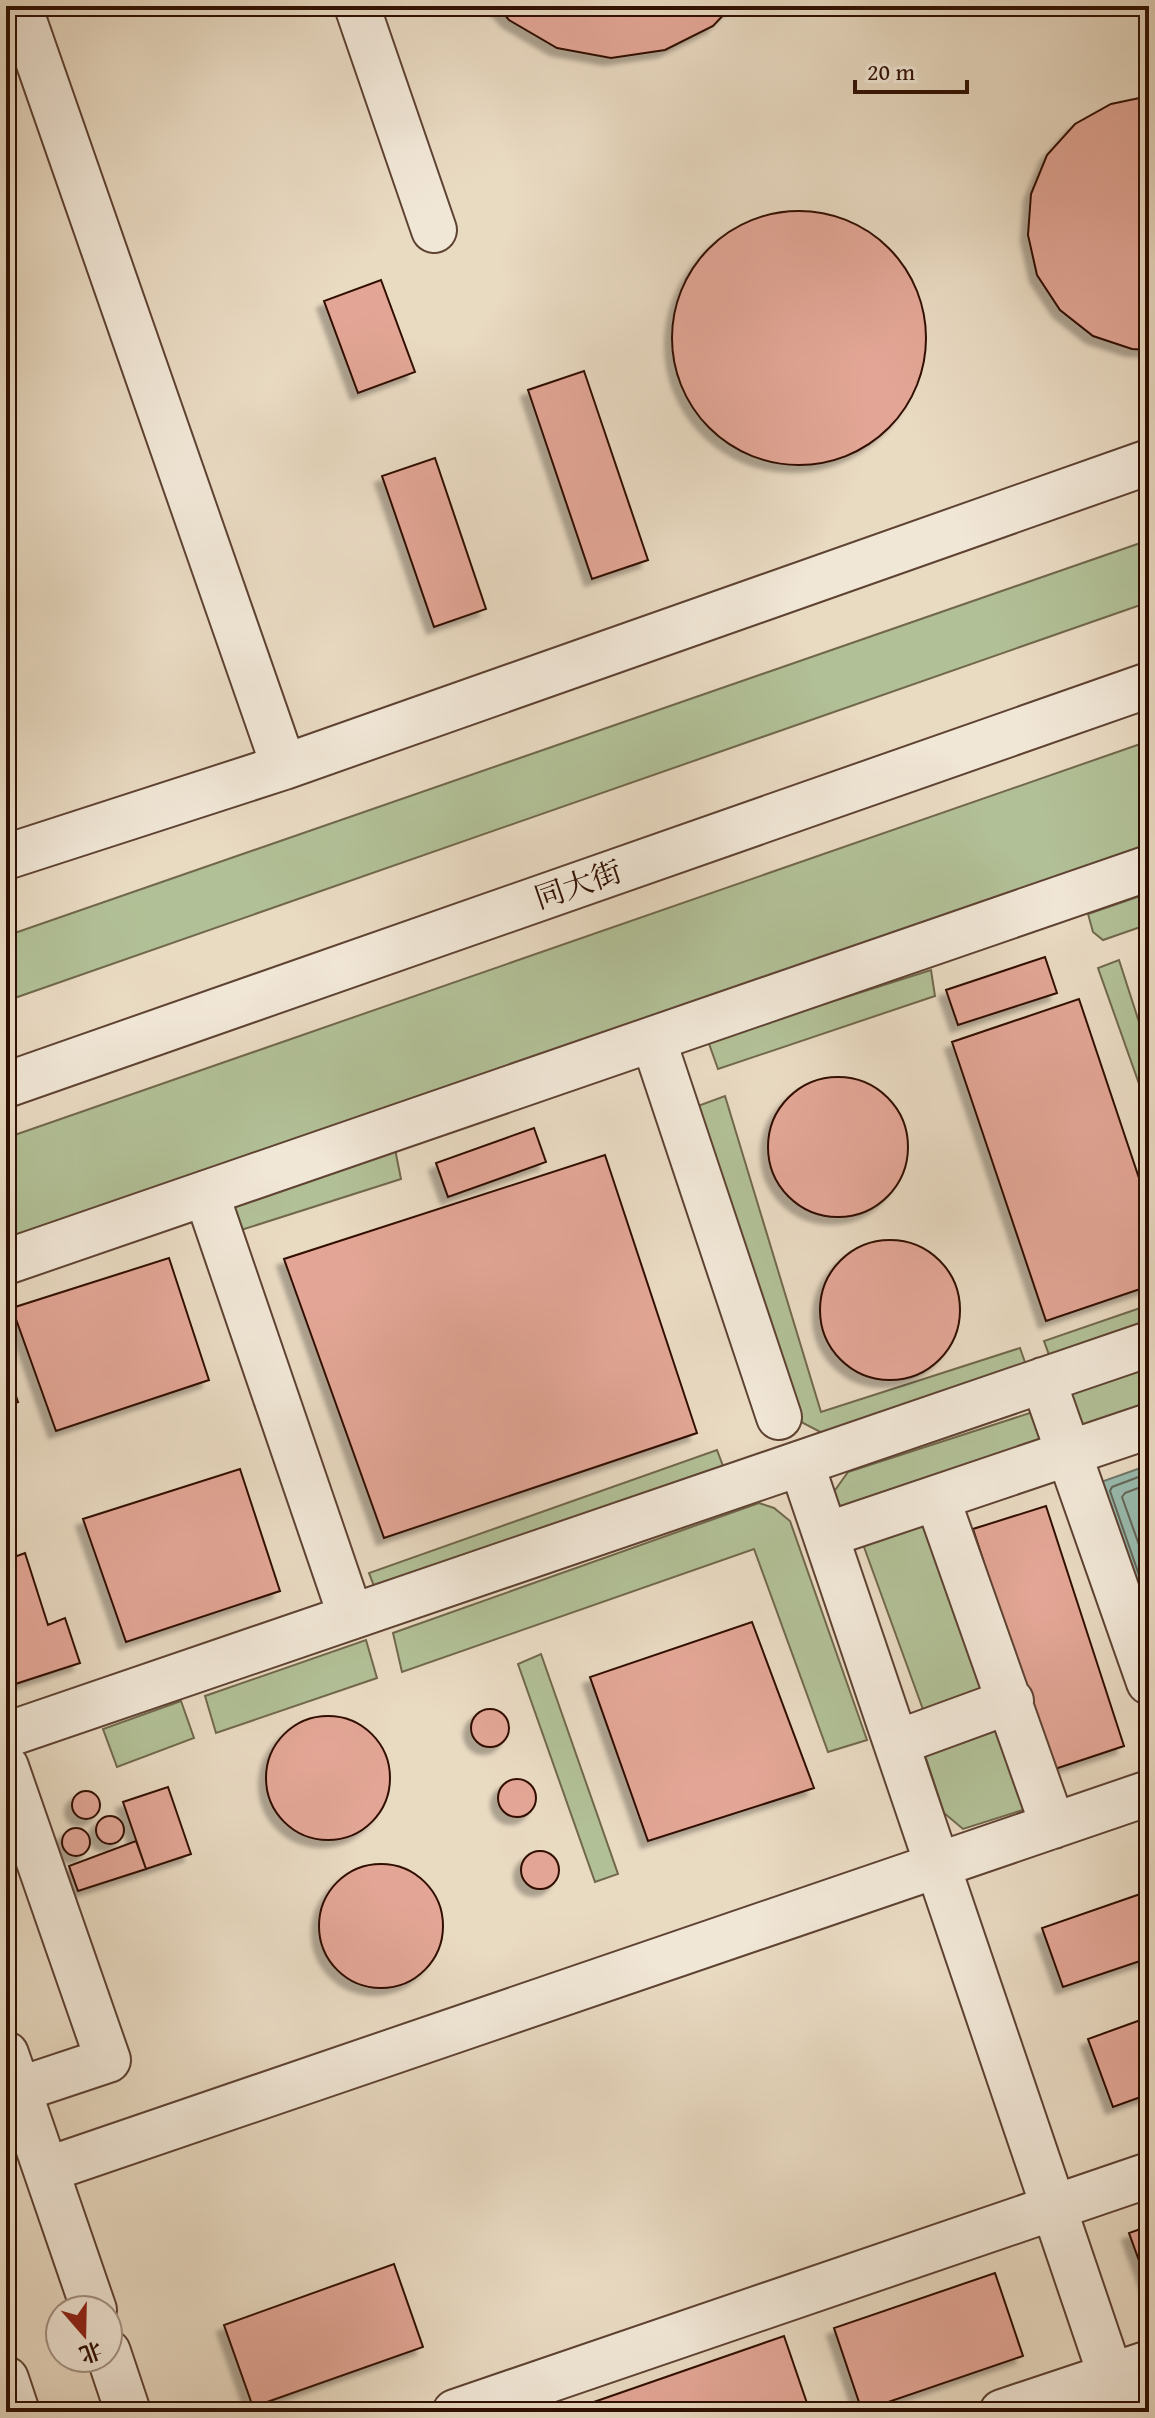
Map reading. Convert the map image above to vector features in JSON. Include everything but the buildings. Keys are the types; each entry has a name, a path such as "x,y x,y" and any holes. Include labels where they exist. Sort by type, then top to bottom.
{"street":[{"path":"19,6 284,767"},
{"path":"357,6 434,230"},
{"path":"6,857 284,767 1149,462"},
{"name":"同大街","path":"6,1085 1149,685"},
{"path":"6,1262 1149,868"},
{"path":"653,1039 779,1417"},
{"path":"206,1193 351,1617"},
{"path":"6,1735 1149,1344"},
{"path":"1043,1380 1149,1682"},
{"path":"826,1535 1149,1426"},
{"path":"801,1463 1053,2208 1128,2383 1002,2412"},
{"path":"937,1498 1053,1826"},
{"path":"896,1743 1011,1701"},
{"path":"6,1767 108,2060 10,2079 46,2170 89,2294"},
{"path":"46,2170 1149,1793"},
{"path":"455,2412 1149,2175"},
{"path":"115,2374 128,2412"},
{"path":"6,2379 17,2412"}],"shaded area":[{"path":"1149,540 1149,602 6,1001 6,936"},
{"path":"1149,741 1149,854 6,1241 6,1138"},
{"path":"1149,893 1149,924 1103,940 1093,932 1088,914"},
{"path":"1119,960 1149,1053 1149,1112 1098,968"},
{"path":"931,970 935,996 718,1069 708,1041"},
{"path":"725,1096 821,1412 1020,1348 1027,1368 826,1435 803,1423 788,1399 695,1107"},
{"path":"395,1149 401,1179 238,1231 230,1205"},
{"path":"1149,1305 1149,1330 1052,1363 1044,1341"},
{"path":"1149,1365 1149,1410 1080,1434 1065,1393"},
{"path":"1036,1411 1049,1447 834,1517 828,1500 848,1472"},
{"path":"717,1450 726,1474 377,1594 369,1573"},
{"path":"759,1503 774,1508 790,1521 867,1740 828,1752 754,1549 402,1672 393,1633"},
{"path":"929,1515 993,1690 925,1715 860,1536"},
{"path":"366,1640 377,1678 216,1733 205,1696"},
{"path":"541,1654 618,1874 595,1882 518,1664"},
{"path":"181,1701 194,1738 117,1767 103,1729"},
{"path":"1002,1727 1029,1808 963,1829 944,1813 925,1755"}],"water":[{"path":"1149,1465 1149,1628 1098,1483"}]}
